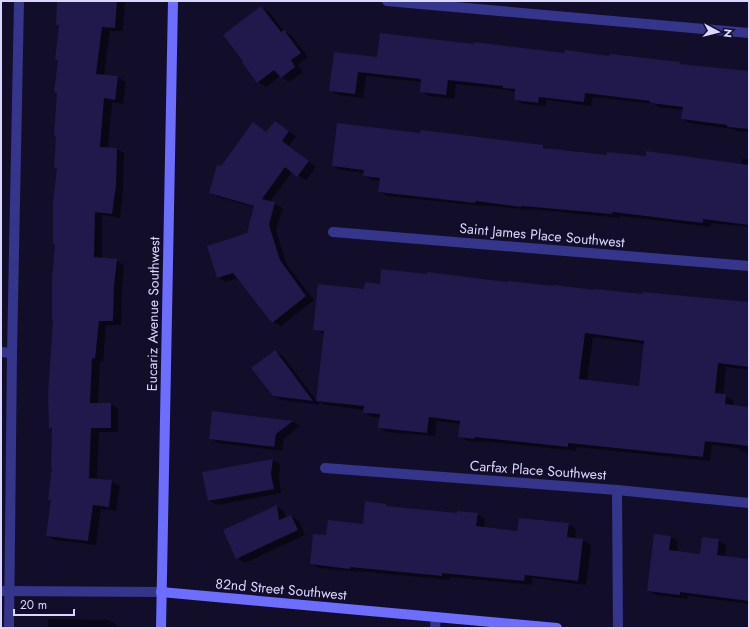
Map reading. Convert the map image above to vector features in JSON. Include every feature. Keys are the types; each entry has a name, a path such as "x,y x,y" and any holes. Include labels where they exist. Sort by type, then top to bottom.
{"street":[{"path":"9,628 5,591 12,352 19,1"},
{"name":"Eucariz Avenue Southwest","path":"161,628 173,1"},
{"path":"387,1 749,33"},
{"name":"Saint James Place Southwest","path":"333,232 749,266"},
{"path":"1,352 12,352"},
{"name":"Carfax Place Southwest","path":"325,468 617,490 749,503"},
{"path":"617,490 618,628"},
{"name":"82nd Street Southwest","path":"5,591 161,592 557,628"},
{"path":"435,628 436,617"}],"building":[{"path":"57,1 117,1 115,28 102,27 96,74 118,76 115,100 104,98 100,147 117,148 116,186 112,214 95,212 94,257 117,259 114,286 113,321 99,321 95,359 92,358 90,403 111,403 111,428 91,428 89,478 112,480 109,507 93,505 88,541 46,536 51,500 48,500 52,467 52,428 49,428 48,394 53,320 52,278 55,244 53,244 53,202 57,168 54,168 56,136 54,135 57,93 54,92 58,60 55,60 59,25 56,25"},
{"path":"261,6 281,32 284,30 301,53 291,60 295,67 281,78 274,70 257,83 242,62 243,61 223,35"},
{"path":"380,33 474,44 474,42 564,53 565,50 609,56 610,54 680,62 680,64 749,71 749,129 727,127 727,125 681,119 683,107 650,103 650,101 585,93 584,102 539,97 538,103 514,100 515,89 503,88 503,86 448,80 446,95 420,92 421,79 358,72 355,94 329,91 334,52 377,57"},
{"path":"275,121 289,131 282,141 309,161 297,177 285,167 262,199 275,202 269,225 280,260 306,296 272,323 233,273 217,278 207,246 247,233 254,206 209,193 217,165 221,166 253,122 266,132"},
{"path":"337,123 420,133 421,130 543,145 543,148 607,155 607,152 646,156 646,151 749,165 749,225 703,219 703,223 613,212 612,214 521,207 476,201 475,203 378,192 380,178 363,176 364,170 332,166"},
{"path":"381,269 427,274 427,272 507,282 595,290 642,294 642,292 749,302 749,367 718,363 715,393 726,394 725,404 749,407 749,446 705,441 703,457 568,443 568,447 475,437 474,439 458,437 460,421 429,417 427,433 378,428 380,414 363,413 364,406 316,401 324,331 313,330 318,284 364,289 365,282 380,284","holes":["585,333 644,341 639,386 579,379"]},
{"path":"275,350 313,401 273,396 251,368"},
{"path":"212,411 293,421 276,434 274,447 209,439"},
{"path":"273,459 271,474 274,489 208,501 202,472"},
{"path":"365,501 386,504 386,506 457,513 457,511 478,513 476,526 517,531 519,518 569,523 567,537 583,539 578,581 525,575 524,581 442,573 442,576 350,567 350,569 310,564 313,534 326,535 328,520 363,524"},
{"path":"277,505 279,520 291,515 298,530 236,559 223,530"},
{"path":"654,534 671,536 669,550 700,554 702,537 719,539 717,555 749,559 749,601 680,592 680,595 647,591"}]}
